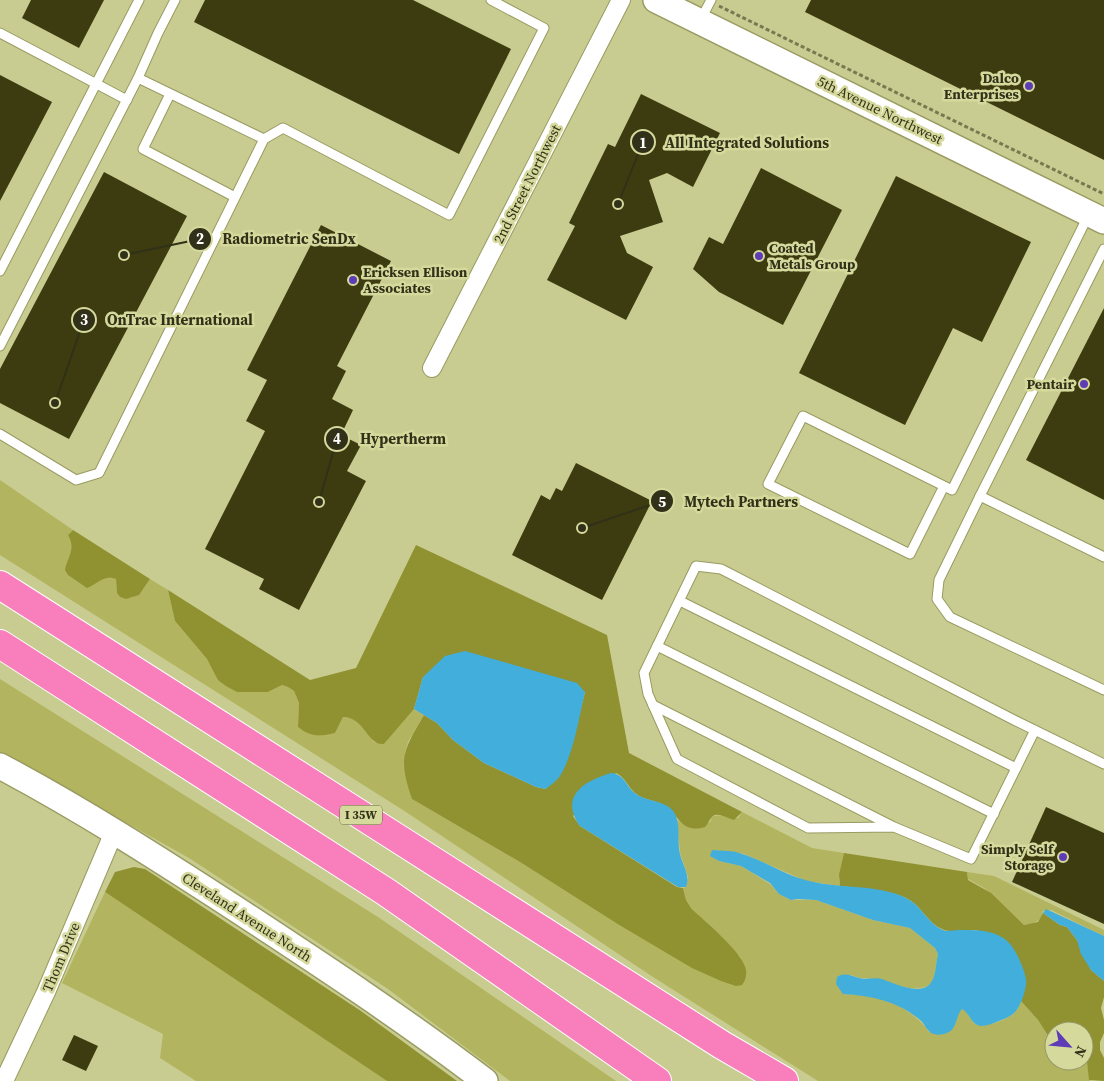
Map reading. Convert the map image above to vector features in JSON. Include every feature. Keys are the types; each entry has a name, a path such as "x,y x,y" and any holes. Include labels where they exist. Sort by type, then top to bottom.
{"highway":[{"name":"I 35W","path":"0,585 722,1045 773,1081"},
{"path":"0,644 386,892 657,1081"},
{"path":"722,1045 784,1081"},
{"path":"626,1059 648,1081"}],"street":[{"name":"2nd Street Northwest","path":"432,368 621,0"},
{"name":"5th Avenue Northwest","path":"656,0 707,8 1099,210"},
{"name":"Cleveland Avenue North","path":"0,766 114,832 286,942 405,1023 485,1081"},
{"name":"Thom Drive","path":"4,1081 46,992 114,832"}],"lane":[{"path":"0,271 139,0"},
{"path":"0,346 127,100 175,0"},
{"path":"0,434 76,480 99,473 264,139 283,128 448,216 544,28 491,0"},
{"path":"0,33 127,100"},
{"path":"138,78 264,139"},
{"path":"170,94 143,149 235,197"},
{"path":"944,486 910,554 768,484 803,416 944,486 952,490 1099,210"},
{"path":"1104,249 939,580 937,599 950,616 1104,690"},
{"path":"980,496 1104,558"},
{"path":"894,827 808,828 677,760 648,694 644,673 696,566 721,569 1014,720 1104,764"},
{"path":"680,600 1016,768"},
{"path":"657,646 994,814"},
{"path":"653,705 894,827 972,859 1035,730"}],"path":[{"path":"707,8 1099,210"}],"shaded area":[{"path":"0,480 73,530 68,535 72,548 68,560 92,586 103,579 116,579 117,593 120,597 126,598 131,598 138,594 150,579 168,590 175,621 207,659 219,680 253,692 268,692 282,685 294,691 299,703 298,727 307,733 325,735 335,733 343,717 358,722 374,742 384,744 414,709 424,715 408,742 405,752 412,799 520,862 616,923 741,958 691,908 686,900 683,888 686,887 688,877 680,853 677,820 688,827 710,822 712,817 715,816 738,818 742,812 812,848 844,853 839,879 840,886 806,881 744,854 713,850 711,856 719,861 741,866 770,884 779,894 791,900 816,900 873,920 910,928 935,948 938,954 932,982 927,986 920,988 901,987 851,975 843,994 871,996 896,1004 918,1019 929,1032 954,1027 959,1012 962,1009 975,1024 996,1023 1012,1015 1017,1010 1021,1001 1044,1029 1044,1071 1088,1071 1090,1081 818,1081 653,977 406,812 0,555"},
{"path":"73,530 150,579 139,595 126,599 120,597 117,593 116,579 104,579 87,588 68,575 65,570 71,552 71,544 68,535"},
{"path":"416,545 607,635 629,753 742,812 734,820 721,815 715,815 705,827 690,828 685,826 664,805 635,793 622,777 616,773 573,816 580,826 677,887 683,888 686,900 691,908 731,946 743,963 746,974 742,985 736,986 721,981 692,968 616,923 520,862 412,799 405,774 405,755 411,738 424,715 437,723 453,740 484,763 536,787 546,789 580,712 585,692 423,677 414,709 384,744 374,741 361,726 350,718 343,717 335,733 316,735 307,733 298,727 299,703 294,691 282,685 268,692 237,692 226,686 218,680 207,659 175,621 168,590 310,680 356,668"},
{"path":"0,679 378,917 616,1081 510,1081 388,989 189,858 0,752"},
{"path":"844,853 967,872 968,880 991,893 1024,925 1038,922 1043,913 1060,925 1067,927 1077,940 1091,970 1104,981 1104,997 1101,1008 1104,1020 1104,1033 1100,1042 1100,1050 1104,1058 1104,1081 1089,1080 1088,1071 1094,1071 1094,1021 1044,1021 1044,1029 1021,1001 1024,991 977,930 945,930 932,922 910,900 896,894 840,886 839,875"},
{"path":"134,867 145,869 361,1011 457,1081 387,1081 105,892 115,872"},
{"path":"967,872 994,876 1104,930 1104,936 1051,910 1043,911 1041,918 1036,922 1024,925 984,888 968,879"},
{"path":"105,892 387,1081 196,1081 160,1058 163,1034 62,983"}],"water":[{"path":"465,651 577,683 585,692 576,735 565,767 559,778 546,789 536,787 484,763 453,740 437,723 414,709 423,677 445,656"},
{"path":"611,773 622,778 640,797 666,805 674,812 678,827 680,854 687,874 686,887 678,887 580,826 572,806 578,791 592,780"},
{"path":"712,850 739,853 759,860 792,876 809,881 895,894 911,901 933,923 943,930 979,931 1000,936 1013,948 1024,971 1026,980 1024,993 1016,1011 1010,1016 981,1026 975,1023 962,1009 952,1030 936,1035 930,1032 912,1014 894,1004 864,996 843,994 836,984 837,977 843,975 862,979 879,978 915,989 928,986 933,978 938,954 935,948 910,928 873,920 816,900 791,900 779,894 770,883 741,866 719,861 710,856"},
{"path":"1046,909 1104,936 1104,981 1091,970 1081,954 1077,940 1067,927 1060,925 1043,913"}],"building":[{"path":"31,0 104,0 79,48 22,18"},
{"path":"205,0 413,0 511,49 459,154 194,22"},
{"name":"Dalco Enterprises","path":"811,0 1104,0 1104,160 805,12"},
{"path":"0,75 52,102 0,201"},
{"path":"641,94 720,133 693,187 667,173 649,180 663,222 620,236 627,253 653,267 626,320 547,280 575,226 569,223 608,144 615,147"},
{"name":"Coated Metals Group","path":"761,168 842,210 783,325 719,292 693,269 709,237 723,244"},
{"path":"104,172 187,216 69,439 0,403 0,369"},
{"path":"896,176 1031,242 982,342 953,328 905,425 799,373"},
{"path":"321,225 391,261 337,366 346,371 332,399 353,410 341,435 361,445 347,471 366,481 299,610 259,589 264,579 205,549 265,431 246,421 267,380 247,370"},
{"name":"Pentair","path":"1104,308 1104,500 1026,460"},
{"path":"576,463 652,501 602,600 512,555 541,495 550,500 556,488 562,491"},
{"name":"Simply Self Storage","path":"1046,807 1104,833 1104,924 1012,882"},
{"path":"74,1035 98,1046 86,1071 62,1060"}],"place":[{"name":"Dalco Enterprises","path":"1029,86"},
{"name":"All Integrated Solutions","path":"618,204"},
{"name":"Radiometric SenDx","path":"124,255"},
{"name":"Coated Metals Group","path":"759,256"},
{"name":"Ericksen Ellison Associates","path":"353,280"},
{"name":"Pentair","path":"1084,384"},
{"name":"OnTrac International","path":"55,403"},
{"name":"Hypertherm","path":"319,502"},
{"name":"Mytech Partners","path":"582,528"},
{"name":"Simply Self Storage","path":"1063,857"}]}
